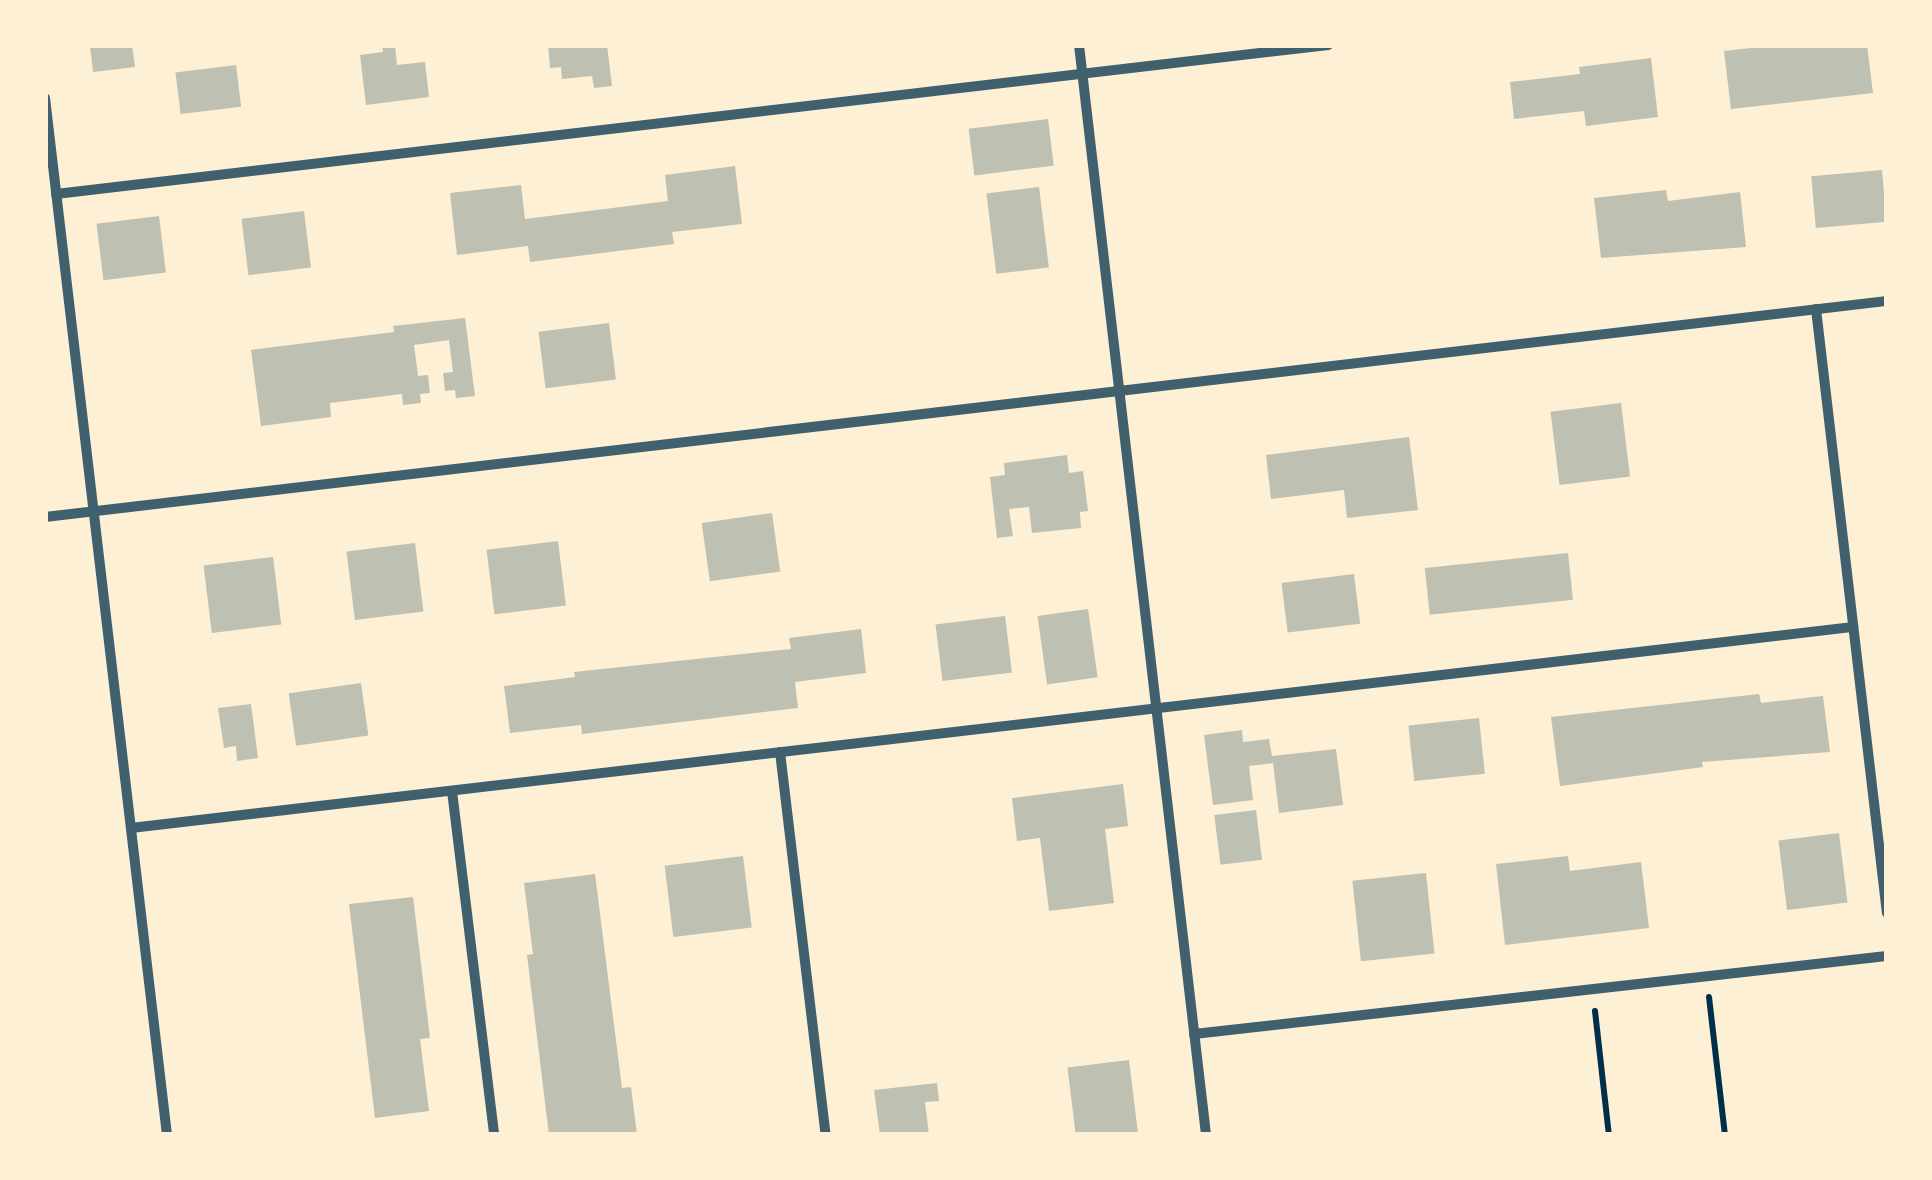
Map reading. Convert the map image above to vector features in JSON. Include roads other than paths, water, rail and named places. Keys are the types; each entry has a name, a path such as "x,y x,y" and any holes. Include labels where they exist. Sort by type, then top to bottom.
{"street":[{"path":"1079,45 1206,1135"},
{"path":"56,194 1328,45"},
{"path":"45,98 167,1135"},
{"path":"45,517 1887,301"},
{"path":"1816,309 1887,913"},
{"path":"131,828 1854,627"},
{"path":"780,752 826,1135"},
{"path":"452,791 494,1135"},
{"path":"1194,1034 1887,956"}]}
